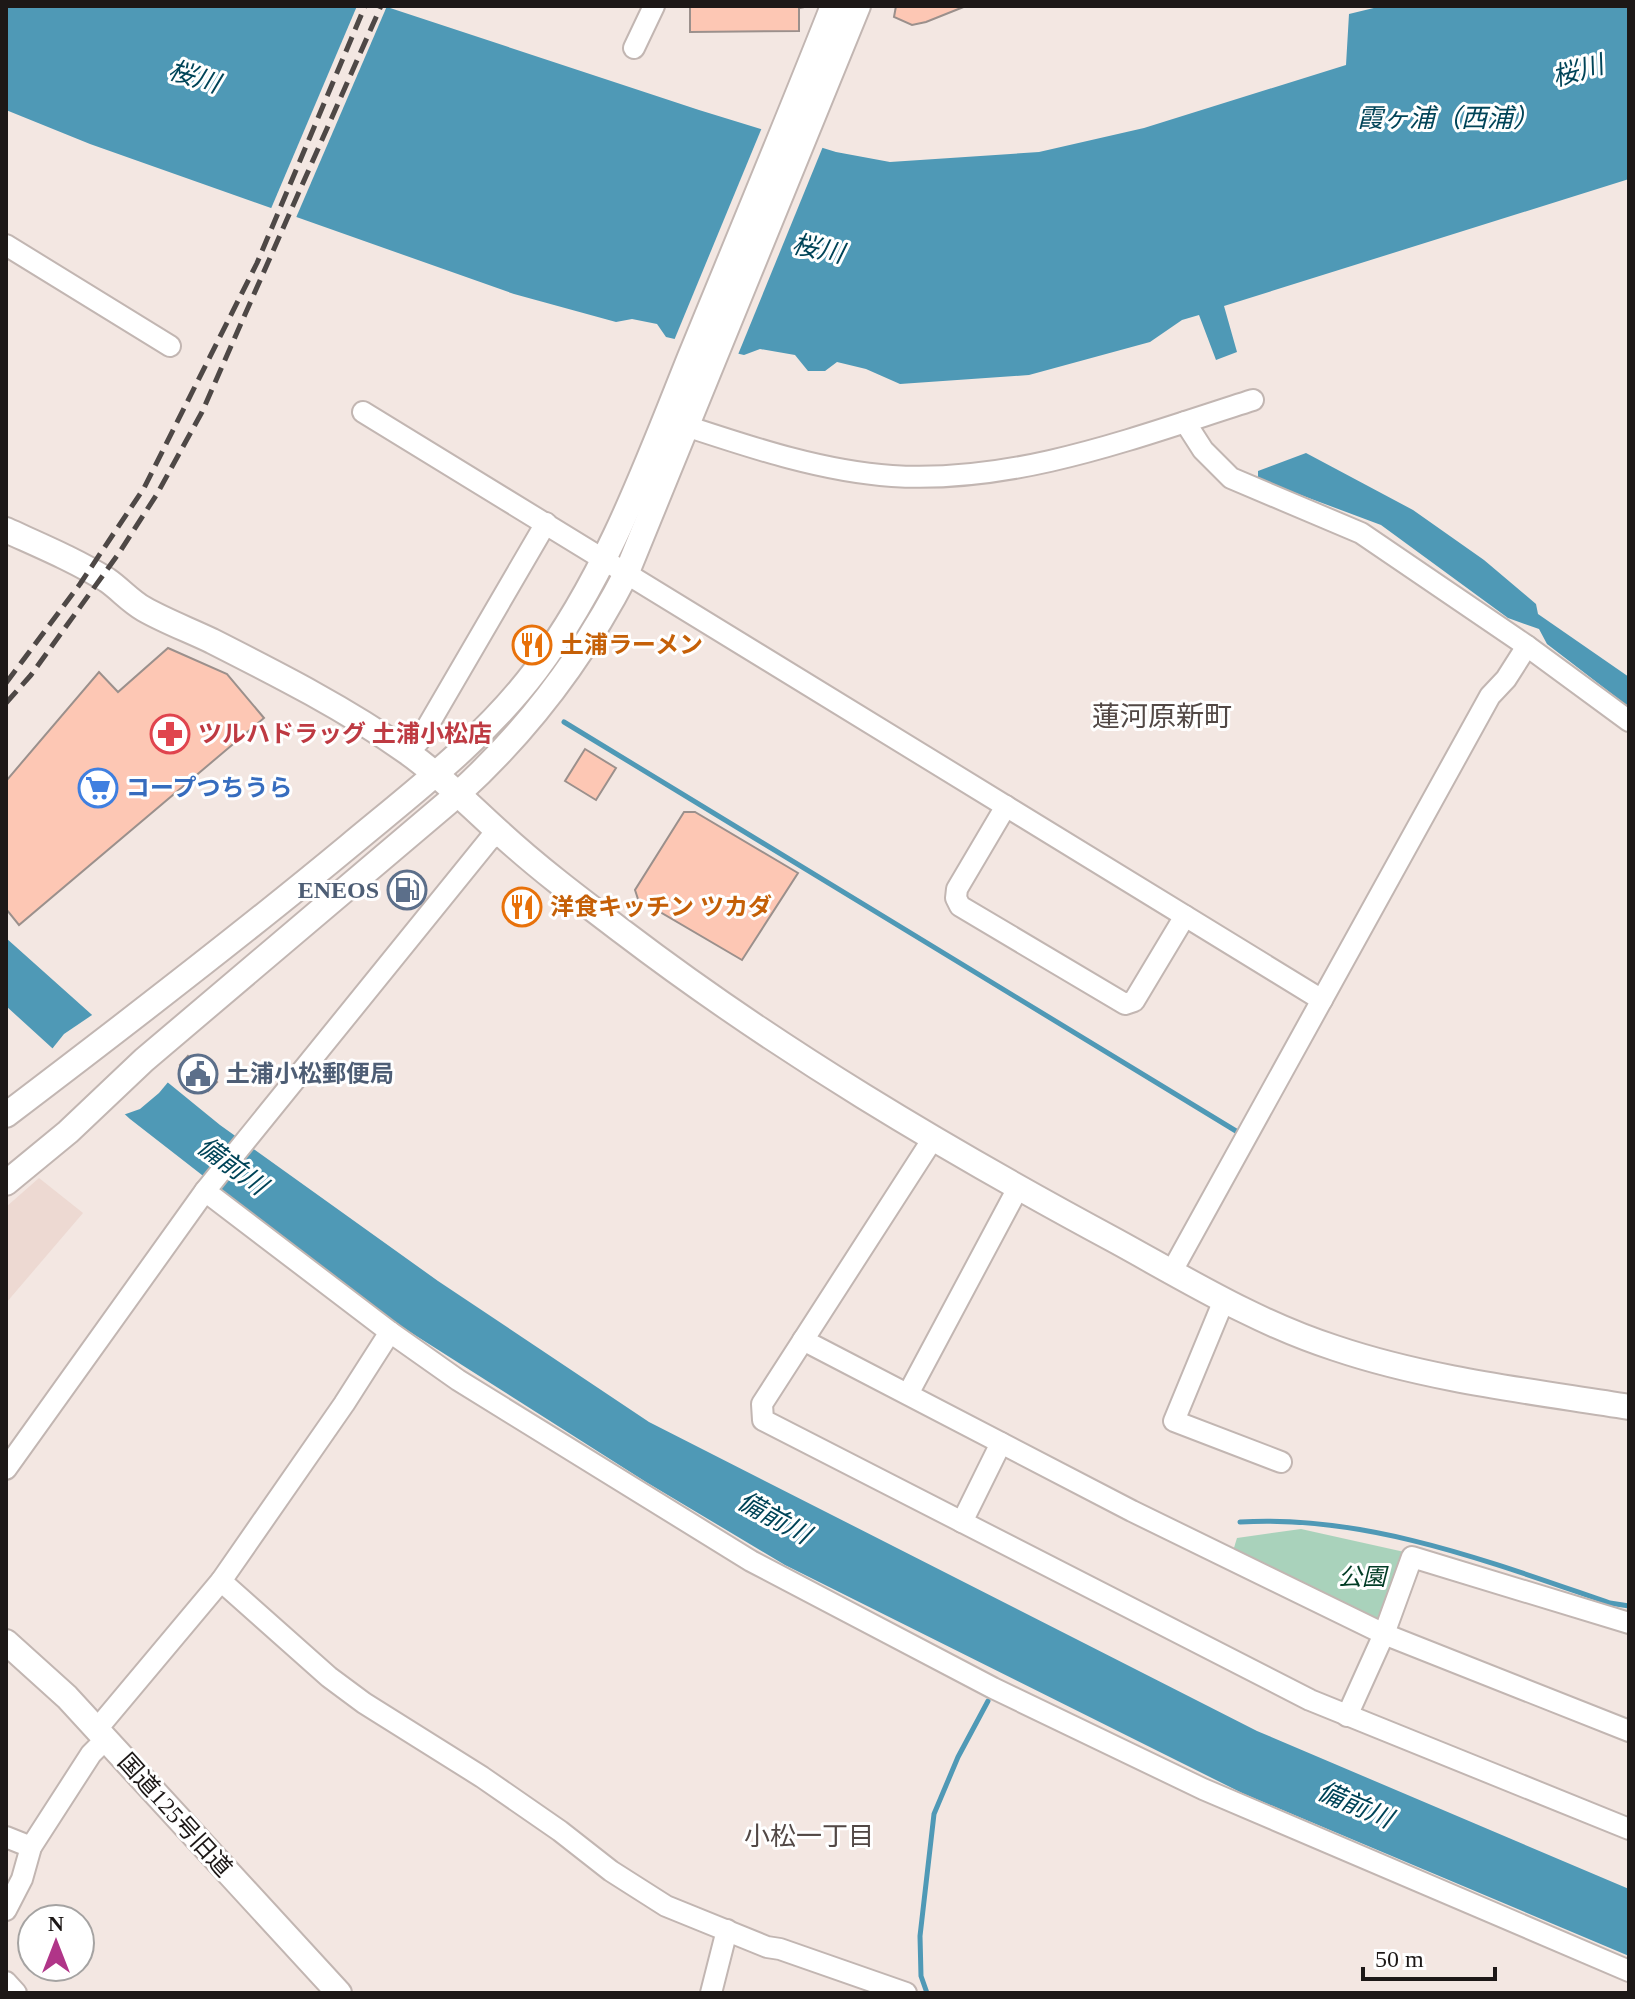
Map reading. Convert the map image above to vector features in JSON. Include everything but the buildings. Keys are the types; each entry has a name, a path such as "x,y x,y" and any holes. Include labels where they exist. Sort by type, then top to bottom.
{"street":[{"path":"634,48 654,6"},
{"path":"820,67 833,6"},
{"path":"6,1183 144,1060 459,793 508,746 559,684 607,611 627,572 679,414 820,67 858,6"},
{"path":"6,245 170,346"},
{"path":"679,414 818,464 890,476 931,477 987,473 1062,459 1253,400"},
{"path":"363,412 605,557 1322,1000"},
{"path":"6,1115 240,936 436,774 502,709 558,639 605,557 679,414"},
{"path":"1185,422 1203,450 1231,478 1361,533 1527,646 1629,721"},
{"path":"408,753 419,741 546,523"},
{"path":"6,530 71,559 111,583 141,608 208,639 339,708 436,774 499,833 623,932 731,1011 839,1083 1018,1188 1224,1300 1286,1330 1334,1348 1398,1366 1461,1381 1629,1407"},
{"path":"1172,1271 1490,696 1506,679 1527,646"},
{"path":"1006,806 957,889 956,898 960,906 1125,1004 1134,1001 1185,916"},
{"path":"6,1469 208,1188 489,840 499,833"},
{"path":"934,1137 762,1404 763,1420 1310,1700 1629,1829"},
{"path":"208,1188 390,1332 458,1380 751,1561 993,1688 1245,1808 1629,1971"},
{"path":"908,1394 1018,1188"},
{"path":"1224,1300 1174,1421 1281,1462"},
{"path":"6,1910 22,1879 31,1847 101,1734 221,1581 390,1332"},
{"path":"803,1340 1132,1511 1384,1634 1629,1731"},
{"path":"962,1522 1001,1443"},
{"path":"1347,1716 1384,1634 1412,1557 1629,1623"},
{"path":"221,1581 329,1677 364,1703 482,1777 611,1871 666,1906 767,1947 906,1993"},
{"name":"国道125号旧道","path":"6,1642 44,1675 101,1734 339,1993"},
{"path":"6,1837 31,1847"},
{"path":"711,1993 727,1930"},
{"path":"6,1982 16,1993"}],"shaded area":[{"path":"39,1178 83,1213 6,1303 6,1207"}],"green space":[{"name":"公園","path":"1301,1529 1409,1553 1382,1617 1373,1619 1233,1551 1237,1538"}],"water":[{"path":"6,6 384,6 699,110 836,152 890,162 1039,152 1144,128 1346,65 1349,14 1382,6 1629,6 1629,179 1224,306 1237,352 1216,360 1199,315 1182,320 1150,342 1029,375 900,384 866,369 837,362 825,371 808,371 795,355 760,349 744,355 666,337 657,324 632,319 616,322 514,294 90,144 6,110"},
{"path":"1306,453 1413,510 1484,560 1536,604 1538,614 1629,677 1629,707 1547,644 1539,629 1508,618 1381,525 1258,479 1258,471"},
{"name":"備前川","path":"6,938 220,1125 438,1281 649,1422 1257,1731 1629,1889 1629,1956 1242,1793 785,1565 646,1482 377,1311 130,1119 6,1006"}],"pier":[{"path":"357,6 387,6 295,220 270,211"},
{"path":"763,125 824,144 737,357 673,343"},
{"path":"95,1013 169,1081 140,1109 123,1115 52,1049 64,1034"}],"waterway":[{"path":"564,722 1236,1131"},
{"path":"1240,1522 1335,1526 1382,1534 1428,1544 1610,1603 1629,1606"},
{"path":"927,1993 921,1976 920,1936 934,1814 958,1757 988,1701"}],"railway":[{"path":"6,683 80,584 144,488 257,263 365,6"},
{"path":"6,703 31,675 119,553 157,494 202,412 381,6"}],"place":[{"name":"土浦ラーメン","path":"532,645"},
{"name":"ツルハドラッグ 土浦小松店","path":"170,734"},
{"name":"コープつちうら","path":"98,788"},
{"name":"ENEOS","path":"407,890"},
{"name":"洋食キッチン ツカダ","path":"522,907"},
{"name":"土浦小松郵便局","path":"198,1074"}],"district":[{"name":"蓮河原新町","path":"1162,716"},
{"name":"小松一丁目","path":"809,1836"}],"water label":[{"name":"桜川","path":"1578,71"},
{"name":"桜川","path":"194,77"},
{"name":"霞ヶ浦（西浦）","path":"1448,118"},
{"name":"桜川","path":"818,249"}]}
